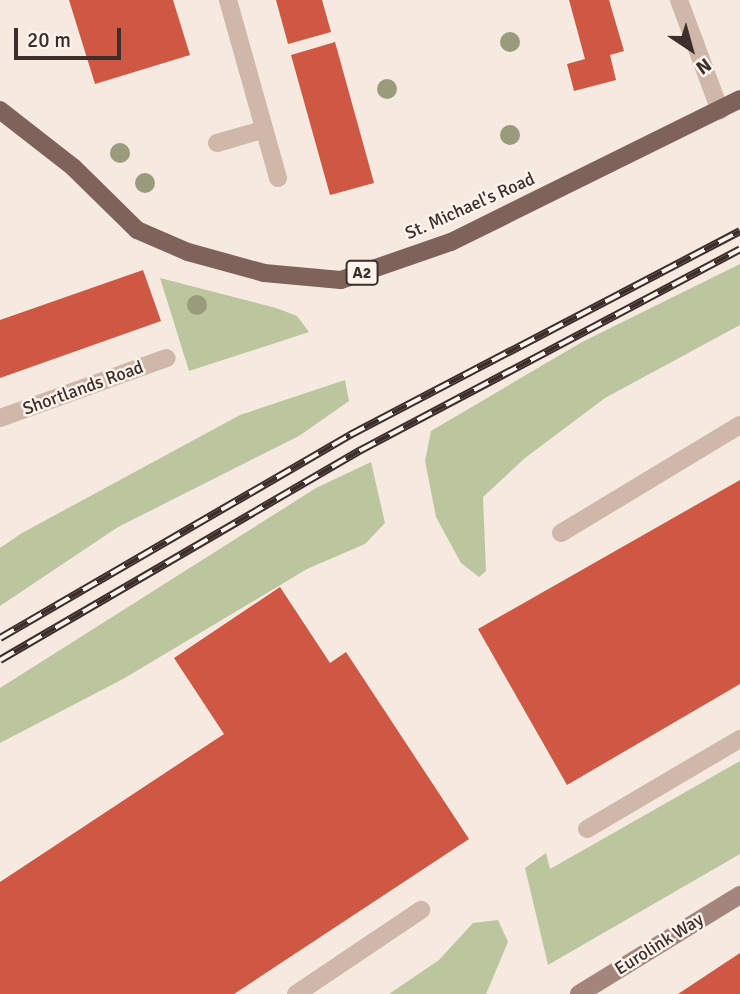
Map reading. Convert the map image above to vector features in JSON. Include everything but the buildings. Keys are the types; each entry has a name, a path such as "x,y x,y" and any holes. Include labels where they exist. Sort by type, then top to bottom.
{"main road":[{"name":"St. Michael's Road","path":"0,110 73,167 137,230 188,252 264,273 341,280 451,242 740,99"},
{"name":"Eurolink Way","path":"579,994 740,895"}],"street":[{"path":"228,0 262,130 278,178"},
{"path":"679,0 720,111"},
{"path":"217,143 262,130"},
{"name":"Shortlands Road","path":"0,418 167,358"},
{"path":"561,533 740,425"},
{"path":"587,829 740,739"},
{"path":"296,994 421,910"}],"green space":[{"path":"740,264 740,325 605,398 525,458 483,497 486,571 479,577 461,563 436,517 425,461 431,431 582,342"},
{"path":"160,278 276,308 297,316 309,332 189,371"},
{"path":"345,380 349,401 299,436 118,527 0,606 0,548 22,533 240,415"},
{"path":"371,462 385,523 365,544 307,569 123,679 0,743 0,688 316,488"},
{"path":"740,761 740,854 548,965 525,868 546,853 550,869"},
{"path":"498,920 508,942 486,994 389,994 439,960 473,923"}],"railway":[{"path":"0,638 350,435 740,231"},
{"path":"0,660 361,450 740,249"}]}
